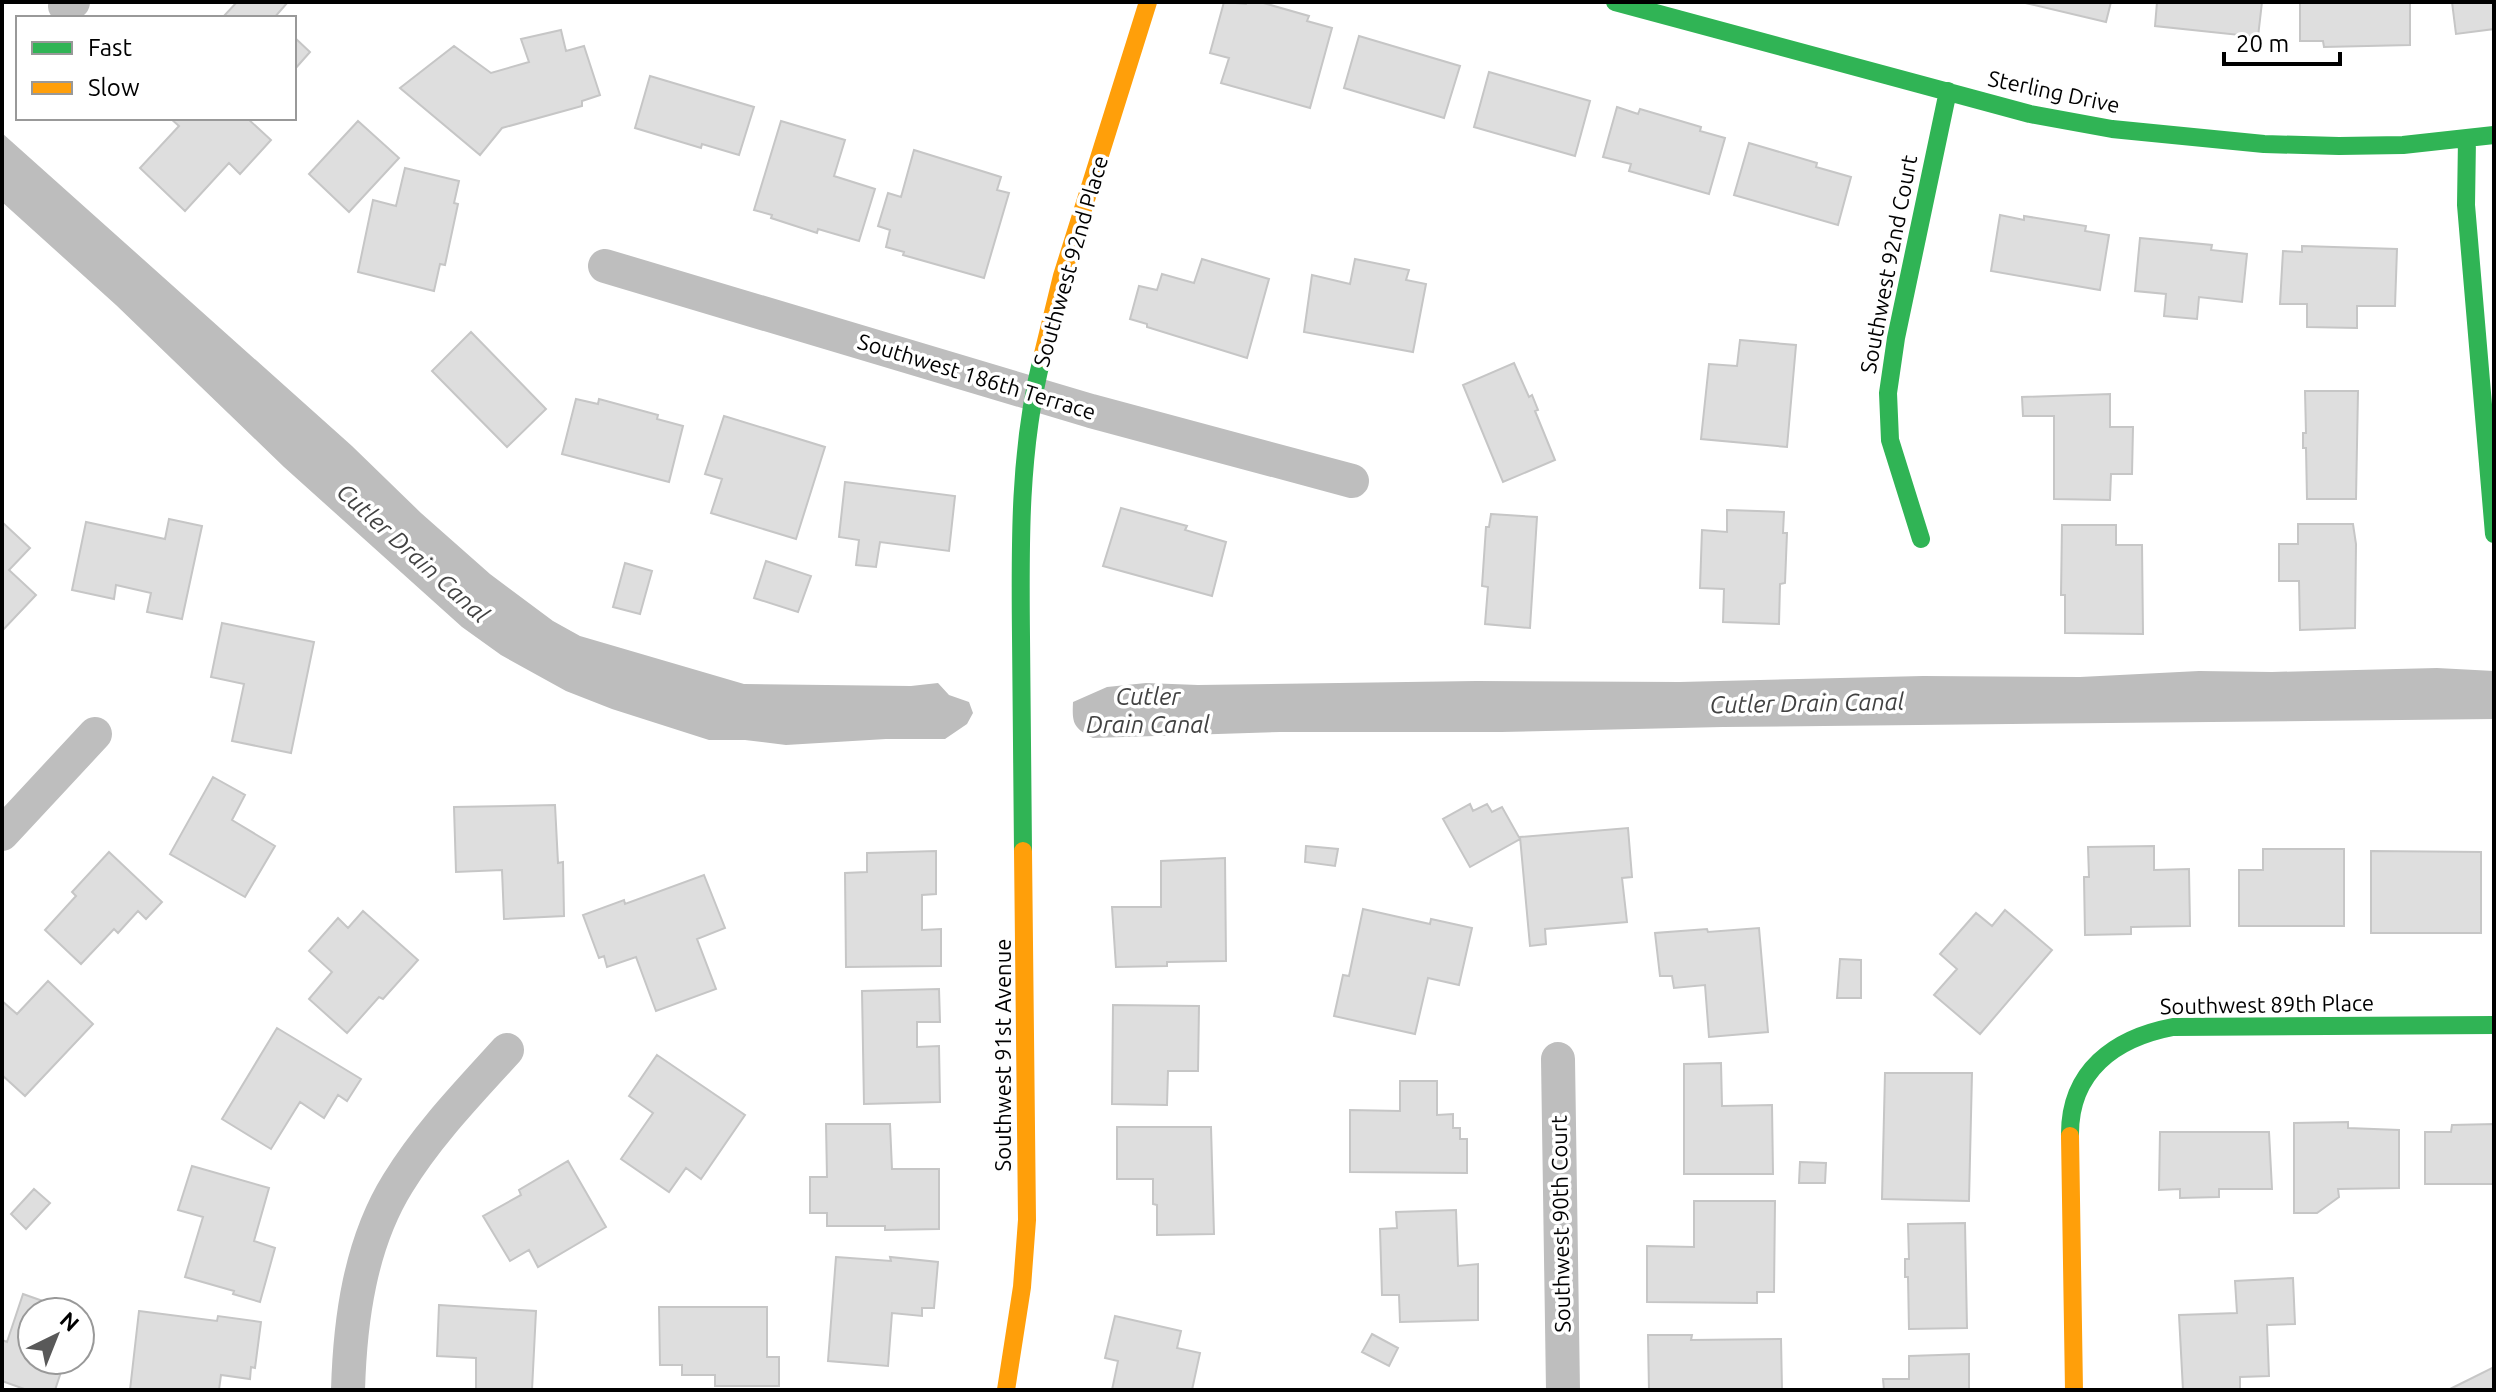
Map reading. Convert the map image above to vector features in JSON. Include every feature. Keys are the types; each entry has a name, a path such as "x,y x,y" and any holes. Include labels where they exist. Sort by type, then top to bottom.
{"street":[{"name":"Southwest 92nd Place","path":"1023,718 1020,564 1025,456 1033,394 1062,276 1148,2"},
{"name":"Sterling Drive","path":"1615,2 1715,16 1948,91 2030,114 2112,129 2264,144 2339,146 2403,145 2494,135"},
{"name":"Southwest 92nd Court","path":"1921,539 1890,440 1888,393 1896,338 1948,91"},
{"path":"2467,139 2466,205 2494,534"},
{"name":"Southwest 186th Terrace","path":"605,266 1033,394 1352,481"},
{"name":"Southwest 91st Avenue","path":"1006,1390 1022,1287 1027,1220 1023,718"},
{"path":"2,834 95,734"},
{"name":"Southwest 89th Place","path":"2074,1390 2070,1126 2072,1108 2086,1076 2108,1052 2140,1033 2173,1027 2494,1025"},
{"path":"348,1390 355,1306 378,1222 396,1185 421,1149 446,1116 507,1050"},
{"name":"Southwest 90th Court","path":"1558,1059 1563,1390"}],"water":[{"name":"Cutler Drain Canal","path":"2,133 352,446 421,513 490,574 553,621 580,636 744,684 911,686 938,683 949,695 969,702 973,713 967,724 945,739 786,745 709,740 566,691 501,655 462,627 284,467 116,305 2,202"},
{"name":"Cutler Drain Canal","path":"2437,668 2494,671 2494,719 1280,732 1093,738 1078,728 1073,715 1073,702 1107,687 1146,683 1680,682"}],"building":[{"path":"237,2 288,2 276,16 224,16"},
{"path":"1224,2 1260,2 1309,16 1307,21 1332,28 1310,108 1221,83 1229,58 1210,53"},
{"path":"2021,2 2111,2 2106,22"},
{"path":"2157,2 2262,2 2258,37 2155,26"},
{"path":"2300,2 2410,2 2410,45 2324,47 2323,41 2300,41"},
{"path":"2452,2 2494,2 2494,29 2456,34"},
{"path":"561,30 566,51 584,46 600,95 582,101 582,106 502,128 480,155 400,88 454,46 491,73 529,62 521,39"},
{"path":"1359,36 1460,66 1444,118 1344,88"},
{"path":"296,39 310,52 296,68"},
{"path":"1489,72 1590,101 1575,156 1474,127"},
{"path":"650,76 754,107 739,155 702,144 701,148 635,128"},
{"path":"1617,107 1638,114 1640,109 1701,127 1700,131 1725,138 1709,194 1629,171 1631,164 1603,157"},
{"path":"172,120 249,120 271,140 240,174 229,163 185,211 140,168 179,126"},
{"path":"358,121 399,158 349,212 309,174"},
{"path":"781,121 845,140 834,176 875,189 859,241 818,229 817,233 754,210"},
{"path":"1749,143 1817,163 1816,167 1851,177 1838,225 1734,195"},
{"path":"914,150 1001,177 997,190 1009,193 984,278 903,255 904,252 886,247 890,230 878,226 888,193 901,197"},
{"path":"405,168 459,181 454,203 458,204 445,265 440,264 434,291 358,272 373,200 396,206"},
{"path":"2000,215 2086,226 2085,231 2109,235 2100,290 1991,271"},
{"path":"2140,238 2212,245 2211,250 2247,254 2242,302 2199,297 2197,319 2164,316 2166,294 2135,291"},
{"path":"2302,246 2397,249 2395,306 2357,306 2357,328 2307,327 2307,304 2280,304 2283,251 2302,252"},
{"path":"1202,259 1269,279 1247,358 1130,319 1139,286 1157,290 1162,274 1194,283"},
{"path":"1355,259 1409,270 1406,280 1426,284 1413,352 1304,332 1312,275 1350,284"},
{"path":"471,332 546,409 507,447 432,371"},
{"path":"1740,340 1796,345 1787,447 1701,439 1709,364 1737,366"},
{"path":"1514,363 1529,397 1532,395 1538,410 1535,411 1555,460 1503,482 1463,385"},
{"path":"2305,391 2358,391 2356,499 2307,499 2306,448 2303,448 2303,433 2306,433"},
{"path":"2110,394 2110,427 2133,427 2132,474 2111,474 2110,500 2054,499 2054,416 2023,416 2022,397"},
{"path":"576,399 598,404 599,399 658,415 657,419 683,426 669,482 562,454"},
{"path":"724,416 825,447 796,539 711,513 722,479 705,474"},
{"path":"845,482 955,496 949,551 880,542 876,567 856,565 859,540 839,537"},
{"path":"1121,508 1187,526 1185,530 1226,542 1212,596 1103,566"},
{"path":"1727,510 1784,512 1783,533 1787,533 1785,583 1780,584 1779,624 1723,622 1724,589 1700,588 1702,530 1727,532"},
{"path":"1491,514 1537,517 1530,628 1485,624 1488,587 1482,586 1486,527 1489,527"},
{"path":"169,519 202,526 182,619 147,612 151,593 116,585 114,599 72,590 86,522 165,539"},
{"path":"2,522 30,548 9,570 36,595 2,631"},
{"path":"2298,524 2353,524 2356,544 2355,628 2300,630 2299,581 2279,581 2279,544 2298,544"},
{"path":"2062,525 2116,525 2116,545 2142,545 2143,634 2065,633 2065,595 2061,595"},
{"path":"766,561 811,576 798,612 754,598"},
{"path":"625,563 652,571 640,614 613,607"},
{"path":"222,623 314,642 291,753 232,741 244,684 211,677"},
{"path":"213,777 245,795 232,820 275,846 245,897 170,854"},
{"path":"1470,804 1473,811 1487,804 1492,812 1502,807 1520,839 1470,867 1443,819"},
{"path":"555,805 558,863 563,862 564,916 504,919 502,870 456,872 454,807"},
{"path":"1628,828 1632,877 1622,878 1627,922 1545,929 1546,944 1530,946 1520,837"},
{"path":"1306,846 1338,849 1335,866 1305,862"},
{"path":"2154,846 2154,870 2189,869 2190,926 2131,927 2131,934 2085,935 2084,877 2089,877 2088,847"},
{"path":"2263,849 2344,849 2344,926 2239,926 2239,870 2263,870"},
{"path":"936,851 936,894 922,895 922,930 941,929 941,966 846,967 845,873 867,872 867,853"},
{"path":"2371,851 2481,852 2481,933 2371,933"},
{"path":"109,852 162,902 146,919 138,911 118,933 114,929 81,964 45,930 76,896 72,892"},
{"path":"1225,858 1226,961 1116,967 1112,907 1161,907 1161,861"},
{"path":"704,875 725,928 697,939 716,989 656,1011 636,957 607,967 604,956 599,958 583,915 624,900 625,904"},
{"path":"1363,909 1430,924 1431,919 1472,928 1459,985 1428,978 1415,1034 1334,1016 1343,975 1349,976"},
{"path":"2005,910 2052,950 1980,1034 1934,995 1957,969 1940,954 1976,913 1992,926"},
{"path":"363,911 418,960 347,1033 309,999 332,972 309,951 338,918 348,928"},
{"path":"1759,928 1768,1032 1709,1037 1705,985 1674,988 1672,976 1660,976 1655,933"},
{"path":"1840,959 1861,960 1861,998 1837,998"},
{"path":"48,981 93,1024 25,1096 2,1075 2,1001 17,1014"},
{"path":"939,989 940,1022 917,1022 917,1047 939,1046 940,1102 864,1104 862,991"},
{"path":"1113,1005 1199,1006 1198,1071 1168,1071 1167,1105 1112,1104"},
{"path":"277,1028 361,1079 347,1101 338,1095 324,1118 300,1102 271,1149 222,1119"},
{"path":"657,1055 745,1115 701,1179 686,1168 669,1192 621,1159 653,1113 629,1096"},
{"path":"1721,1063 1722,1106 1772,1105 1773,1174 1684,1174 1684,1064"},
{"path":"1885,1073 1972,1073 1969,1201 1882,1199"},
{"path":"1400,1081 1437,1081 1437,1115 1453,1114 1453,1128 1460,1128 1460,1139 1467,1139 1467,1173 1350,1172 1350,1110 1400,1111"},
{"path":"2348,1122 2348,1128 2399,1130 2399,1188 2338,1189 2339,1197 2317,1213 2294,1213 2294,1123"},
{"path":"826,1124 890,1124 892,1169 939,1169 939,1229 885,1230 885,1226 827,1226 827,1213 810,1213 810,1177 827,1177"},
{"path":"2494,1124 2494,1184 2425,1184 2425,1132 2451,1132 2452,1125"},
{"path":"1117,1127 1211,1127 1214,1234 1157,1235 1153,1179 1117,1179"},
{"path":"2160,1132 2269,1132 2272,1189 2219,1189 2219,1197 2180,1198 2180,1189 2159,1190"},
{"path":"568,1161 606,1227 538,1267 529,1250 510,1261 483,1216 521,1195 519,1190"},
{"path":"1800,1162 1826,1163 1825,1183 1799,1183"},
{"path":"192,1166 269,1188 254,1241 275,1248 260,1302 185,1277 203,1217 178,1210"},
{"path":"34,1189 50,1203 26,1229 11,1214"},
{"path":"1694,1201 1775,1201 1774,1292 1757,1292 1757,1303 1647,1302 1647,1246 1694,1247"},
{"path":"1456,1210 1458,1266 1478,1264 1478,1320 1400,1322 1399,1295 1382,1295 1380,1229 1397,1228 1396,1212"},
{"path":"1965,1223 1967,1328 1909,1329 1908,1277 1905,1277 1905,1259 1909,1259 1908,1224"},
{"path":"836,1257 891,1261 890,1257 938,1262 934,1308 922,1308 922,1316 892,1313 888,1366 828,1361"},
{"path":"2293,1278 2295,1324 2267,1325 2269,1376 2240,1377 2240,1390 2183,1390 2179,1315 2237,1313 2235,1281"},
{"path":"439,1305 536,1311 532,1390 476,1390 476,1358 437,1356"},
{"path":"659,1307 767,1307 767,1357 779,1357 779,1386 715,1386 715,1375 682,1375 682,1365 660,1365"},
{"path":"139,1311 217,1321 218,1316 261,1322 255,1368 251,1367 250,1379 221,1375 219,1390 130,1390"},
{"path":"16,1315 16,1376 60,1376 55,1390 27,1390 2,1381 2,1340 7,1342"},
{"path":"1115,1316 1181,1331 1177,1348 1200,1353 1192,1390 1112,1390 1118,1361 1105,1358"},
{"path":"1372,1334 1398,1348 1389,1366 1362,1352"},
{"path":"1648,1335 1692,1335 1691,1340 1781,1339 1782,1390 1649,1390"},
{"path":"1969,1354 1969,1390 1884,1390 1883,1379 1909,1379 1909,1356"},
{"path":"2494,1367 2494,1390 2448,1390"}],"traffic: fast":[{"path":"1615,2 2030,114 2112,129 2264,144 2339,146 2403,145 2494,135"},
{"path":"1921,539 1890,440 1888,393 1896,338 1948,91"},
{"path":"2467,139 2466,205 2494,534"},
{"path":"1023,851 1021,532 1029,427 1042,358"},
{"path":"2070,1136 2072,1113 2087,1076 2099,1061 2115,1049 2152,1032 2173,1027 2494,1025"}],"traffic: slow":[{"path":"1042,358 1062,276 1148,2"},
{"path":"1006,1390 1022,1287 1027,1220 1023,851"},
{"path":"2070,1136 2074,1390"}]}
